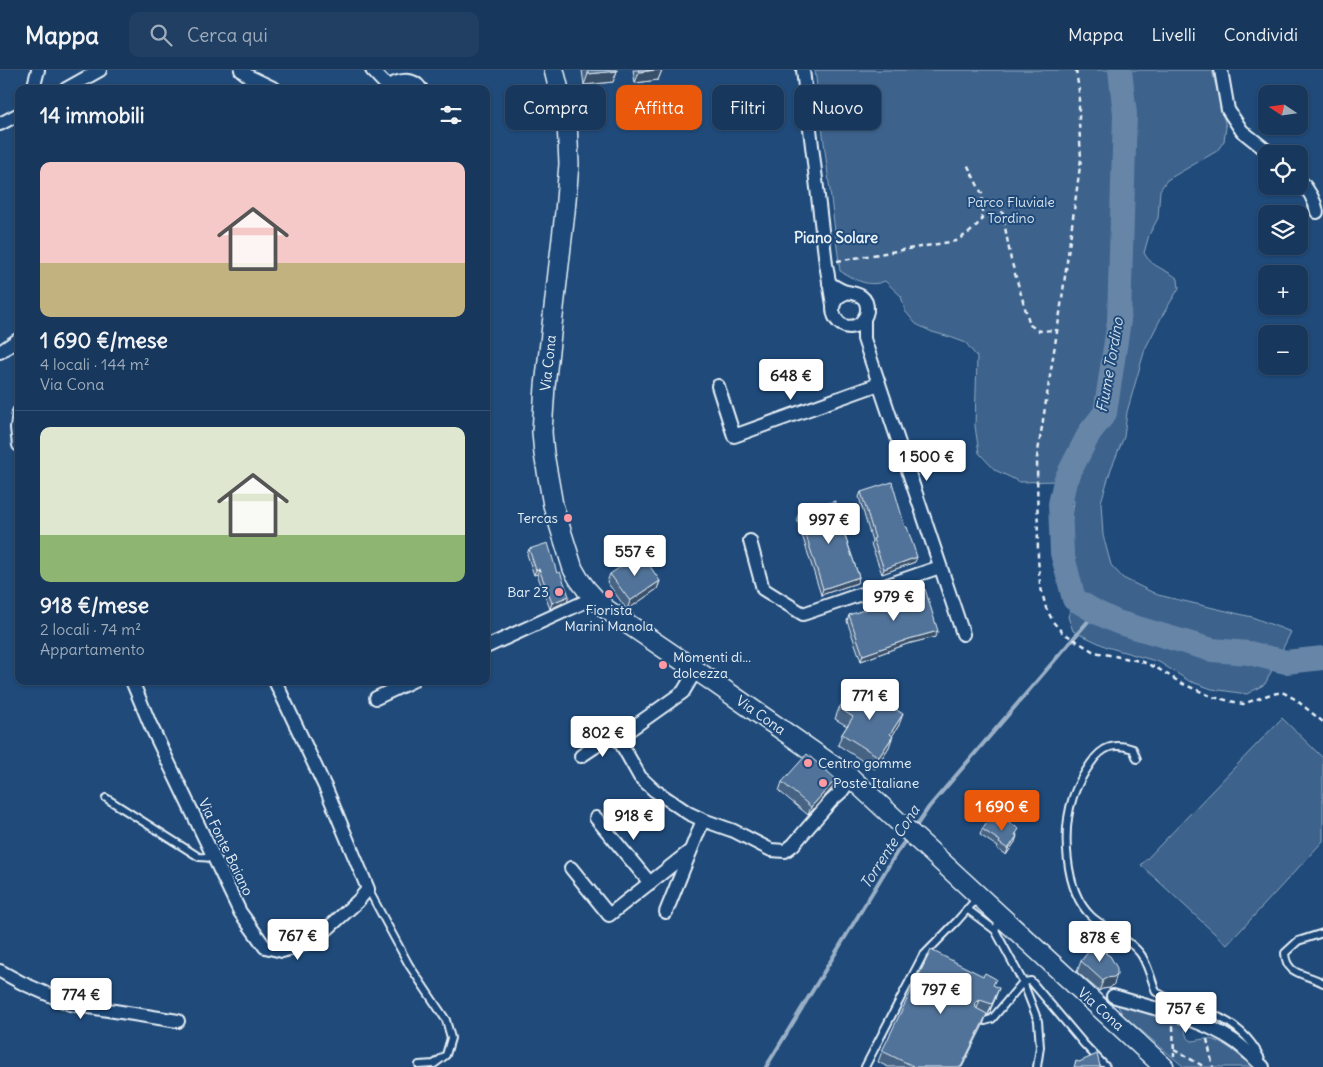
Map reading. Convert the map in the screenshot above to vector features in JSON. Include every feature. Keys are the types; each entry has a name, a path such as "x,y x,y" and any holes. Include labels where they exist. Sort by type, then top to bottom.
{"main road":[{"name":"Via Cona","path":"554,70 567,122 569,164 545,386 543,444 553,505 577,578 593,598 606,609 854,782 998,923 1169,1063"}],"street":[{"path":"35,85 38,70"},
{"path":"73,85 100,70"},
{"path":"241,70 250,77 267,85"},
{"path":"372,70 387,85"},
{"path":"803,70 834,316 842,324 852,326 864,339"},
{"path":"1221,70 1228,110 1242,131 1260,145"},
{"path":"393,85 404,80 412,81 419,85"},
{"path":"0,124 15,116"},
{"path":"1308,190 1316,204 1317,212"},
{"path":"829,283 846,292 856,293 864,300 867,310 864,319 864,339 963,634"},
{"path":"833,305 838,297 846,292"},
{"path":"852,326 864,319"},
{"path":"0,352 15,342"},
{"path":"718,386 734,436 879,384"},
{"path":"750,541 764,589 803,614 940,567"},
{"path":"490,645 593,598"},
{"path":"581,756 608,738 618,738 683,692 696,670"},
{"name":"Via Fonte Baiano","path":"134,685 150,724 240,912 265,947 282,951 297,947 325,931 358,901 368,889"},
{"path":"277,685 327,791 368,889"},
{"path":"376,698 404,685"},
{"path":"618,738 644,782 688,813 734,831 771,850 785,851 793,846 830,801 854,782"},
{"path":"596,818 650,883"},
{"path":"666,912 703,820"},
{"path":"572,868 609,915 690,850"},
{"path":"0,971 70,1004 178,1021"},
{"path":"1113,996 1204,1026 1230,1038 1249,1052 1264,1067"}],"lane":[{"path":"1136,759 1133,749 1122,745 1109,746 1097,754 1083,774 1073,796 1067,824 1068,861 1076,893 1090,915 1125,940 1142,956 1156,992 1177,1003 1205,1011 1233,1024 1245,1034 1255,1047 1264,1067"},
{"path":"106,798 199,857 214,858"},
{"path":"368,889 409,965 446,1020 451,1038 446,1055 434,1064 419,1065"},
{"path":"866,1067 922,958 971,896"},
{"path":"998,923 1038,1021 1040,1047 1037,1067"},
{"path":"1323,933 1298,941 1285,953 1285,963 1291,970 1323,983"},
{"path":"976,1016 985,1021 992,1019 1023,982 1031,981 1106,1067"}],"path":[{"path":"1076,70 1080,90 1081,159 1037,458 1038,558 1040,584 1046,608 1054,623 1062,632 1094,652 1140,661 1157,668 1180,683 1213,697 1243,704 1282,692 1295,699 1323,722"},
{"path":"826,264 956,241 970,232 982,220 982,194 967,164"},
{"path":"982,202 994,200 1001,204 1011,260 1030,325 1039,331 1057,330"},
{"path":"1169,1063 1174,1050 1173,1015"},
{"path":"1204,1026 1213,1067"},
{"path":"1174,1050 1205,1067"}],"green space":[{"name":"Parco Fluviale Tordino","path":"815,70 1212,70 1226,127 1224,141 1217,151 1167,180 1160,190 1158,218 1149,235 1144,253 1151,262 1178,279 1179,288 1145,349 1127,412 1124,437 1111,469 1101,502 1103,535 1111,565 1123,578 1158,595 1252,617 1291,632 1265,684 1247,694 1212,689 1189,681 1159,662 1107,647 1073,631 1068,617 1079,580 1070,534 1074,501 1057,481 1020,482 995,470 979,453 975,426 977,357 966,343 932,332 916,324 905,311 901,296 885,281 873,284 868,283 857,280 840,271 822,130 881,130 881,85 817,85"},
{"path":"1282,718 1323,758 1323,841 1227,945 1141,865"},
{"path":"1115,1001 1185,1025 1186,1034 1192,1041 1206,1039 1220,1042 1251,1067 1184,1067 1123,1015"}],"building":[{"path":"588,70 617,70 617,71 588,74"},
{"path":"638,70 656,70 639,72"},
{"path":"892,482 905,527 907,527 917,557 884,569 873,539 875,538 861,492"},
{"path":"835,501 859,577 823,589 799,513"},
{"path":"548,543 557,573 560,572 569,596 552,603 539,569 536,570 529,549"},
{"path":"641,553 660,581 630,601 610,574"},
{"path":"925,589 938,631 863,655 849,615"},
{"path":"853,687 884,705 886,703 903,714 890,734 893,736 879,757 842,734 853,717 839,708"},
{"path":"807,754 836,779 811,807 782,782"},
{"path":"989,819 1000,826 1005,819 1019,829 1015,835 1017,836 1008,849 982,829"},
{"path":"1096,942 1107,950 1105,953 1110,956 1117,968 1117,974 1114,977 1106,978 1103,981 1081,961"},
{"path":"931,950 983,976 985,973 996,979 993,985 999,988 992,1004 980,1000 975,1003 976,1008 987,1014 961,1067 912,1067 882,1051"},
{"path":"1097,1054 1100,1066 1104,1067 1074,1067 1076,1061 1079,1062"}],"waterway":[{"name":"Fiume Tordino","path":"1120,70 1125,114 1119,321 1105,413 1090,432 1065,481 1060,504 1062,553 1074,599 1117,622 1212,650 1249,653 1286,662 1323,658"},
{"name":"Torrente Cona","path":"914,829 929,807 1096,612"},
{"name":"Torrente Cona","path":"766,1067 908,837"}],"place":[{"name":"Tercas","path":"568,518"},
{"name":"Bar 23","path":"559,592"},
{"name":"Fiorista Marini Manola","path":"609,594"},
{"name":"Momenti di... dolcezza","path":"663,665"},
{"name":"Centro gomme","path":"808,763"},
{"name":"Poste Italiane","path":"823,783"}],"district":[{"name":"Piano Solare","path":"836,238"}]}
